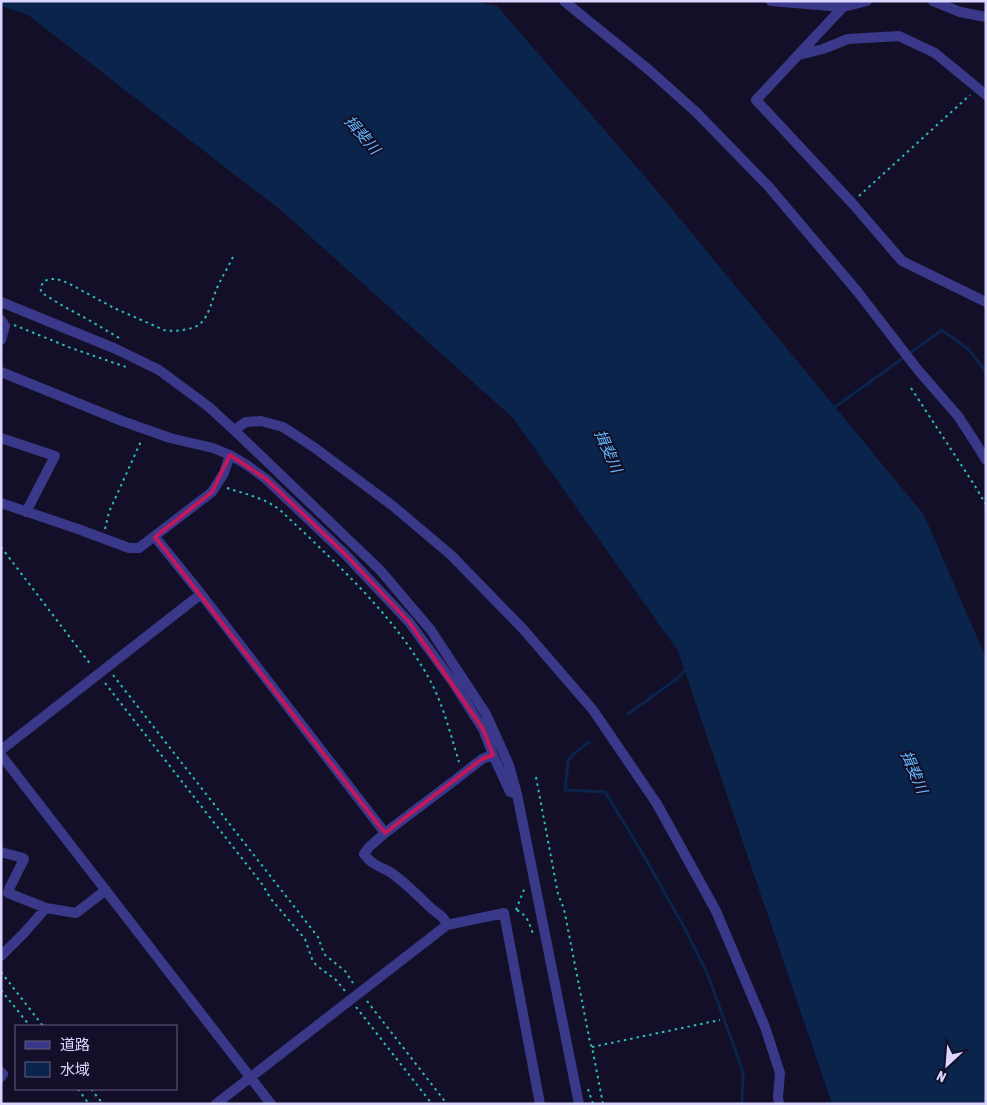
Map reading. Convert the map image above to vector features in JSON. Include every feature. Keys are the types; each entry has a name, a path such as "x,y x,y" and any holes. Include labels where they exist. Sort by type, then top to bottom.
{"street":[{"path":"564,1 649,70 696,112 769,187 857,292 918,370 958,416 986,460"},
{"path":"771,1 843,7 867,1"},
{"path":"934,1 960,12 986,17"},
{"path":"843,7 756,100 852,203 902,261 986,302"},
{"path":"798,55 823,49 848,39 899,36 935,54 982,92"},
{"path":"1,302 116,349 159,370 209,407 380,570 430,629 486,714 509,765 517,794 579,1104"},
{"path":"1,340 3,336 3,322"},
{"path":"1,372 146,430 213,448 230,455 266,479 346,554 409,622 458,690 483,729 510,792 517,794"},
{"path":"234,430 246,422 261,421 283,427 315,448 393,506 451,555 524,629 593,710 657,804 716,911 765,1027 780,1073 779,1104"},
{"path":"1,438 55,456 26,512"},
{"path":"1,503 129,548 139,548 212,492 224,473 230,455"},
{"path":"154,537 201,594 385,833"},
{"path":"1,750 201,594"},
{"path":"1,755 271,1104"},
{"path":"448,925 446,920 411,888 390,872 370,862 364,854 385,833 482,759 493,755"},
{"path":"1,852 23,858 24,860 8,893 46,908 76,913 106,890"},
{"path":"1,956 24,934 46,908"},
{"path":"216,1104 448,925 504,913 540,1104"},
{"path":"1,1072 3,1074 1,1076"}],"path":[{"path":"852,203 982,92"},
{"path":"123,340 42,293 40,288 44,281 57,279 68,283 114,308 171,332 201,324 233,257"},
{"path":"3,322 13,324 71,348 133,369"},
{"path":"911,388 986,505"},
{"path":"103,539 109,512 146,430"},
{"path":"216,485 273,504 384,614 413,652 432,685 463,774"},
{"path":"1,547 271,898 305,939 316,965 336,980 432,1104"},
{"path":"107,667 318,937 324,954 345,971 447,1104"},
{"path":"536,777 558,894 564,909 603,1104"},
{"path":"504,915 517,910 525,887"},
{"path":"1,972 42,1025"},
{"path":"1,990 29,1025"},
{"path":"591,1047 720,1020"},
{"path":"79,1090 90,1104"},
{"path":"92,1090 102,1104"}],"highlighted area":[{"path":"230,455 266,479 345,554 409,622 483,729 493,755 482,759 385,833 155,537 212,492"}],"water":[{"name":"揖斐川","path":"1,1 471,1 497,6 653,186 924,515 986,658 986,1104 832,1104 678,651 513,418 283,212 28,15 1,6"}],"waterway":[{"path":"835,407 942,330 968,349 986,371"},
{"path":"628,714 687,669"},
{"path":"589,742 571,756 568,761 565,790 605,792 684,927 708,975 741,1066 743,1074 742,1104"}]}
